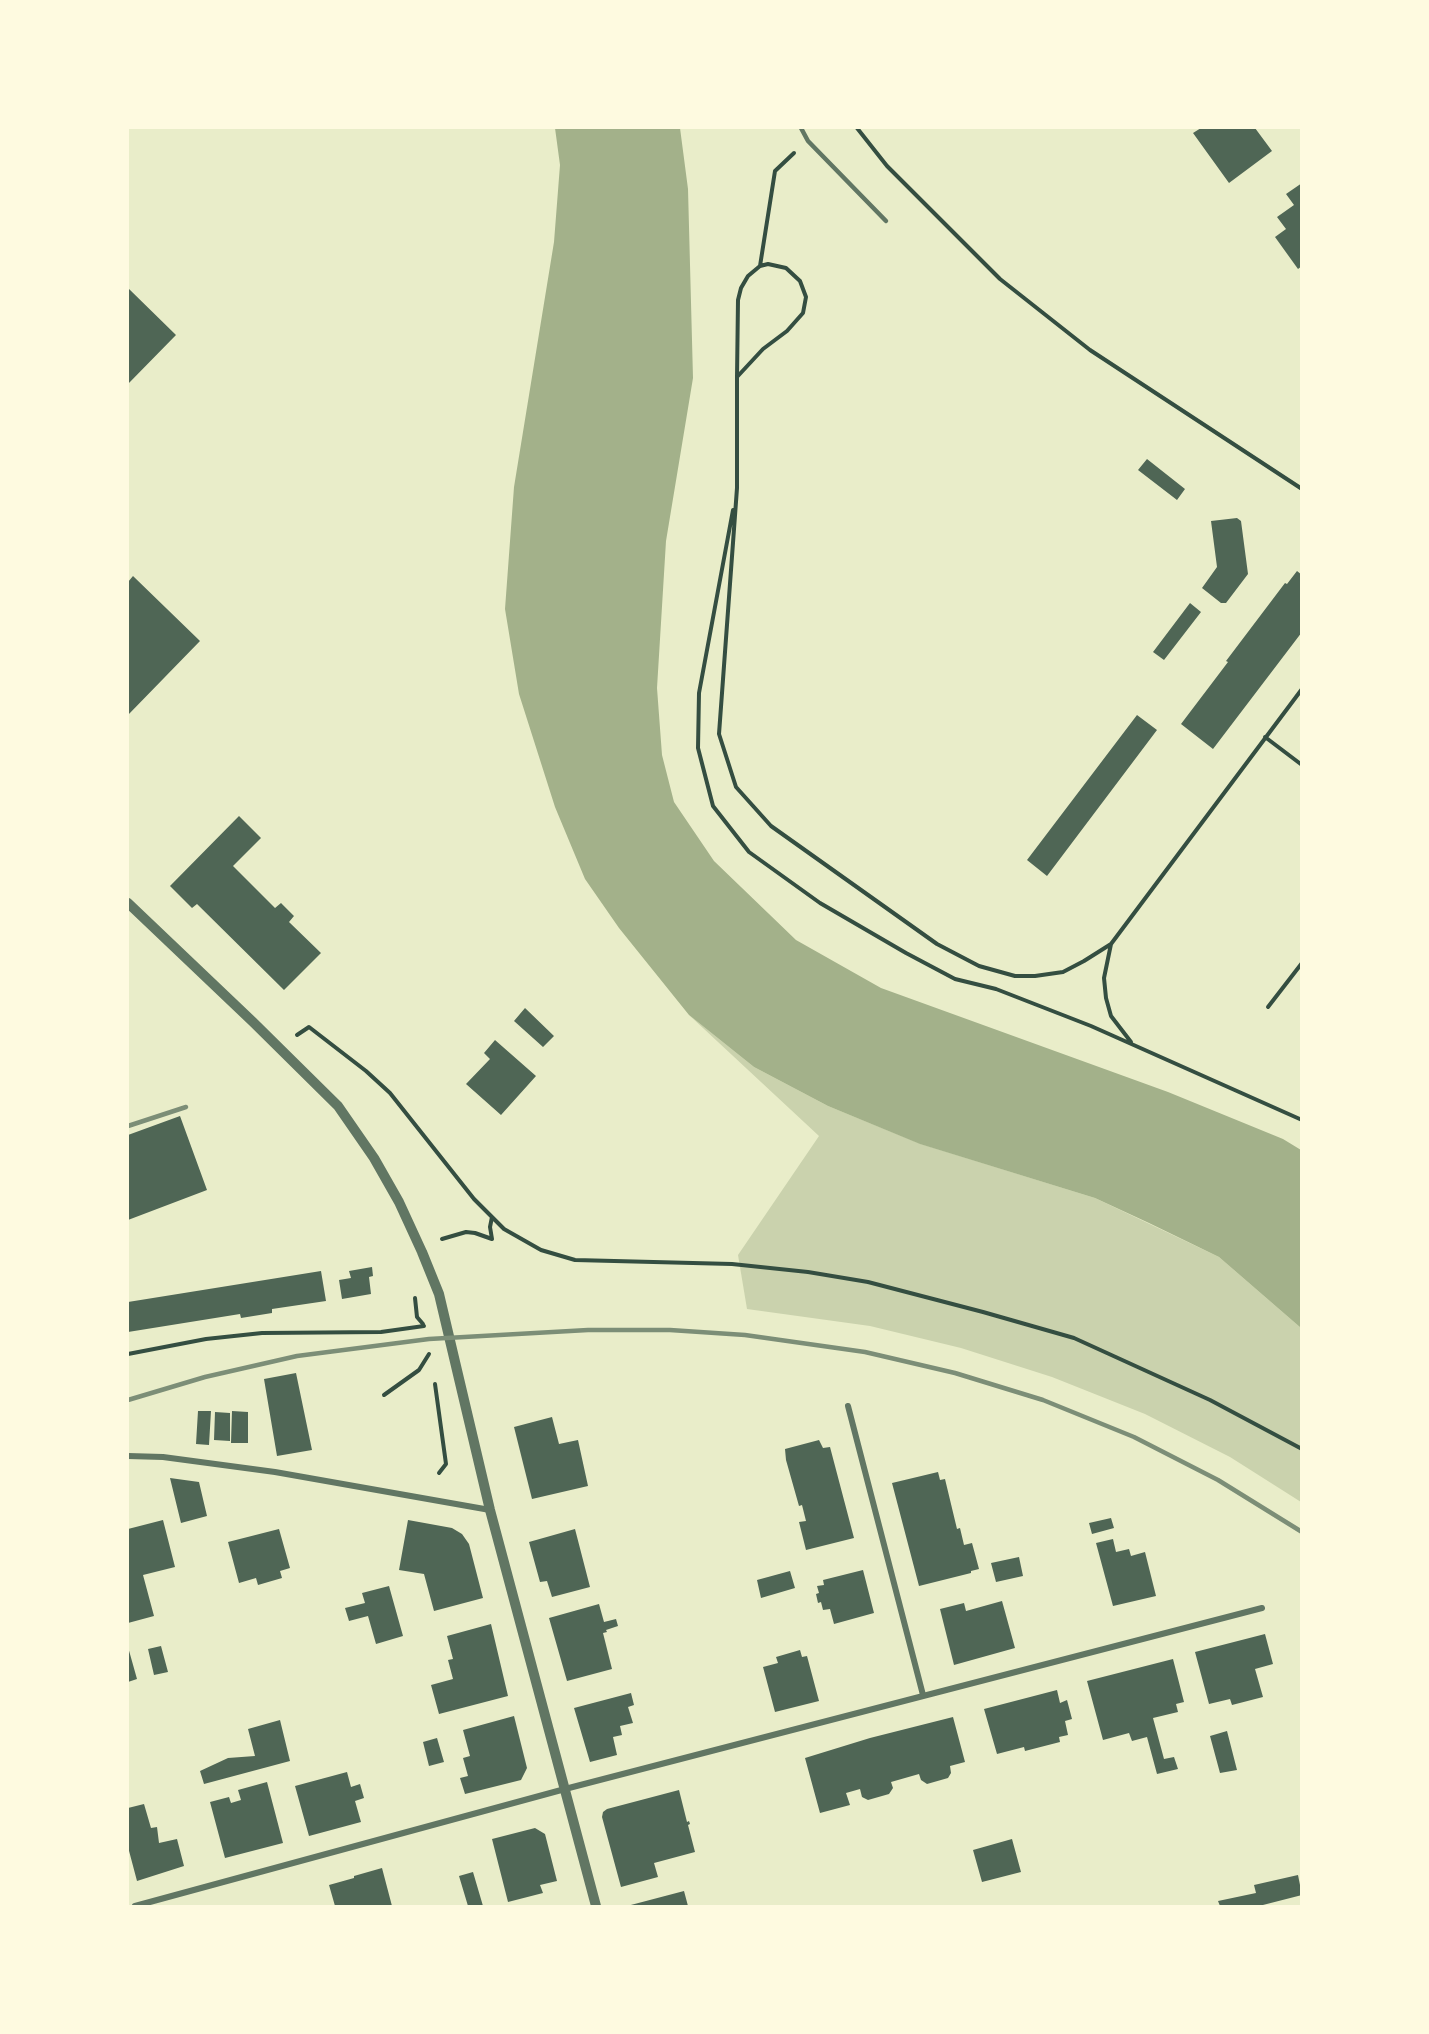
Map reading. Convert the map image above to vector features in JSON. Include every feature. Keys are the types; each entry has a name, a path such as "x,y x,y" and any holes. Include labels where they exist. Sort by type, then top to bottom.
{"street":[{"path":"128,903 338,1106 384,1176 422,1252 439,1294 490,1510 596,1906"},
{"path":"848,1406 923,1695"},
{"path":"128,1456 163,1457 254,1469 490,1510"},
{"path":"135,1906 566,1789 1262,1608"}],"lane":[{"path":"801,128 808,141 886,221"}],"path":[{"path":"857,128 887,166 1000,279 1090,350 1302,489"},
{"path":"760,266 775,171 808,141"},
{"path":"736,377 763,349 787,331 802,313 806,297 800,281 786,268 768,264 760,266 748,276 741,288 738,300 736,377 737,488 719,734 736,787 771,826 937,944 979,966 1014,976 1063,972 1111,944 1302,689"},
{"path":"737,488 699,693 698,748 713,806 749,852 820,903 956,979 996,989 1133,1044 1302,1120"},
{"path":"1264,737 1302,765"},
{"path":"1111,944 1104,978 1106,998 1111,1016 1133,1044"},
{"path":"1268,1007 1302,963"},
{"path":"278,1047 309,1027 366,1071 390,1093 474,1198 504,1229 541,1250 575,1260 710,1263 808,1272 868,1282 995,1315 1074,1338 1210,1400 1302,1449"},
{"path":"442,1239 466,1232 492,1239 489,1227 492,1217"},
{"path":"128,1354 206,1339 262,1333 381,1332 425,1326 427,1332"},
{"path":"384,1395 419,1370 430,1348 432,1358"},
{"path":"435,1375 435,1393 446,1464 439,1473"}],"shaded area":[{"path":"555,128 680,128 688,189 693,378 666,541 657,688 662,755 674,802 714,861 796,940 881,988 1168,1092 1283,1139 1301,1150 1301,1328 1219,1257 1149,1223 1095,1198 920,1144 828,1106 754,1067 689,1015 619,928 585,879 555,807 519,694 505,609 514,487 554,242 560,165"},
{"path":"689,1015 754,1067 828,1106 921,1144 1095,1198 1219,1257 1301,1328 1301,1502 1230,1457 1145,1414 1052,1377 961,1348 870,1326 747,1309 738,1255 819,1136"}],"building":[{"path":"1201,128 1255,128 1272,151 1229,183 1193,133"},
{"path":"1302,183 1302,266 1298,269 1275,237 1286,229 1277,217 1294,205 1286,194"},
{"path":"128,288 176,335 128,384"},
{"path":"1147,459 1185,489 1177,500 1138,470"},
{"path":"1237,518 1241,521 1248,574 1226,603 1221,603 1202,588 1217,567 1211,521"},
{"path":"1297,571 1302,575 1302,632 1213,749 1181,724 1285,583 1287,584"},
{"path":"133,576 200,641 128,715 128,582"},
{"path":"1190,603 1201,612 1164,660 1153,652"},
{"path":"1137,715 1157,730 1047,876 1027,860"},
{"path":"239,816 261,838 233,866 275,908 281,903 294,916 289,922 321,953 284,990 197,904 192,908 170,886"},
{"path":"525,1008 554,1036 543,1047 514,1021"},
{"path":"495,1040 536,1076 501,1115 466,1084 490,1059 484,1053"},
{"path":"180,1116 207,1190 128,1220 128,1135"},
{"path":"372,1267 373,1276 369,1277 371,1294 342,1299 339,1280 351,1278 349,1271"},
{"path":"321,1271 326,1301 272,1309 272,1313 241,1318 240,1314 128,1332 128,1302"},
{"path":"296,1373 312,1450 277,1456 264,1379"},
{"path":"198,1411 211,1411 209,1445 196,1444"},
{"path":"232,1411 248,1412 248,1443 231,1443"},
{"path":"215,1412 230,1413 230,1441 214,1440"},
{"path":"552,1417 559,1444 578,1440 588,1486 532,1499 514,1427"},
{"path":"819,1440 823,1448 830,1447 854,1538 806,1550 799,1522 806,1521 802,1505 799,1506 785,1449"},
{"path":"938,1472 940,1480 945,1479 957,1529 960,1528 964,1545 972,1543 979,1569 919,1586 892,1483"},
{"path":"170,1478 199,1482 207,1516 181,1523"},
{"path":"1111,1518 1114,1528 1092,1534 1089,1523"},
{"path":"163,1520 175,1567 143,1575 154,1616 128,1623 128,1529"},
{"path":"408,1520 452,1528 462,1534 469,1544 483,1598 434,1611 424,1574 399,1570"},
{"path":"279,1529 290,1568 280,1571 282,1578 258,1585 256,1578 239,1583 228,1542"},
{"path":"575,1529 590,1587 552,1597 547,1581 540,1582 529,1542"},
{"path":"1113,1539 1116,1552 1129,1549 1131,1556 1145,1552 1156,1596 1113,1606 1096,1543"},
{"path":"1019,1557 1023,1576 996,1582 991,1563"},
{"path":"863,1570 874,1613 834,1624 830,1609 823,1610 821,1602 818,1603 817,1586 824,1585 823,1580"},
{"path":"790,1571 795,1588 761,1598 757,1580"},
{"path":"389,1586 403,1636 376,1644 368,1616 349,1621 345,1608 365,1603 362,1593"},
{"path":"1002,1601 1015,1648 954,1665 940,1609 964,1603 966,1611"},
{"path":"599,1604 604,1622 616,1619 618,1626 603,1633 612,1669 567,1681 549,1618"},
{"path":"491,1624 508,1696 439,1714 431,1685 453,1679 448,1660 453,1659 447,1636"},
{"path":"1265,1634 1273,1664 1255,1669 1263,1697 1232,1705 1230,1699 1209,1704 1195,1652"},
{"path":"161,1646 168,1672 154,1675 148,1649"},
{"path":"128,1647 137,1679 128,1682"},
{"path":"800,1650 802,1657 807,1656 819,1701 775,1712 763,1667 778,1663 776,1657"},
{"path":"1173,1659 1184,1702 1176,1704 1178,1712 1153,1718 1164,1759 1174,1757 1178,1769 1157,1774 1147,1737 1132,1741 1129,1733 1103,1740 1087,1681"},
{"path":"1057,1690 1060,1703 1067,1700 1072,1719 1065,1721 1068,1735 1059,1737 1060,1742 1025,1751 1024,1747 997,1754 984,1709"},
{"path":"631,1693 634,1705 628,1707 633,1723 620,1726 622,1735 613,1737 617,1755 590,1762 574,1708"},
{"path":"514,1716 527,1768 521,1780 465,1794 460,1778 468,1776 463,1758 470,1756 463,1730"},
{"path":"953,1717 965,1762 950,1766 951,1773 948,1778 927,1784 921,1780 919,1774 891,1782 893,1788 889,1794 868,1800 862,1797 860,1789 846,1793 850,1805 820,1813 805,1758 870,1738"},
{"path":"280,1720 290,1761 204,1784 200,1771 228,1758 255,1756 248,1729"},
{"path":"1227,1731 1237,1770 1220,1773 1210,1736"},
{"path":"437,1738 444,1762 429,1766 423,1742"},
{"path":"347,1772 351,1787 360,1784 364,1798 355,1801 361,1822 309,1836 295,1786"},
{"path":"267,1782 283,1843 225,1858 210,1802 229,1797 231,1803 241,1800 238,1790"},
{"path":"679,1790 687,1822 689,1821 690,1824 688,1825 695,1852 654,1863 658,1877 621,1887 602,1817 603,1812"},
{"path":"144,1804 151,1828 157,1827 159,1843 177,1839 184,1866 137,1881 128,1847 128,1808"},
{"path":"535,1828 545,1834 557,1881 540,1885 543,1893 508,1902 492,1839"},
{"path":"1012,1839 1021,1872 982,1882 973,1850"},
{"path":"382,1868 392,1906 335,1906 329,1885"},
{"path":"473,1872 483,1906 468,1906 459,1876"},
{"path":"1298,1875 1302,1895 1259,1906 1220,1906 1218,1901 1256,1893 1254,1885"},
{"path":"684,1891 688,1906 627,1906"}],"railway":[{"path":"128,1126 186,1107"},
{"path":"128,1400 205,1377 297,1356 429,1339 588,1330 670,1330 745,1335 865,1352 955,1373 1043,1400 1134,1437 1218,1480 1302,1532"}]}
